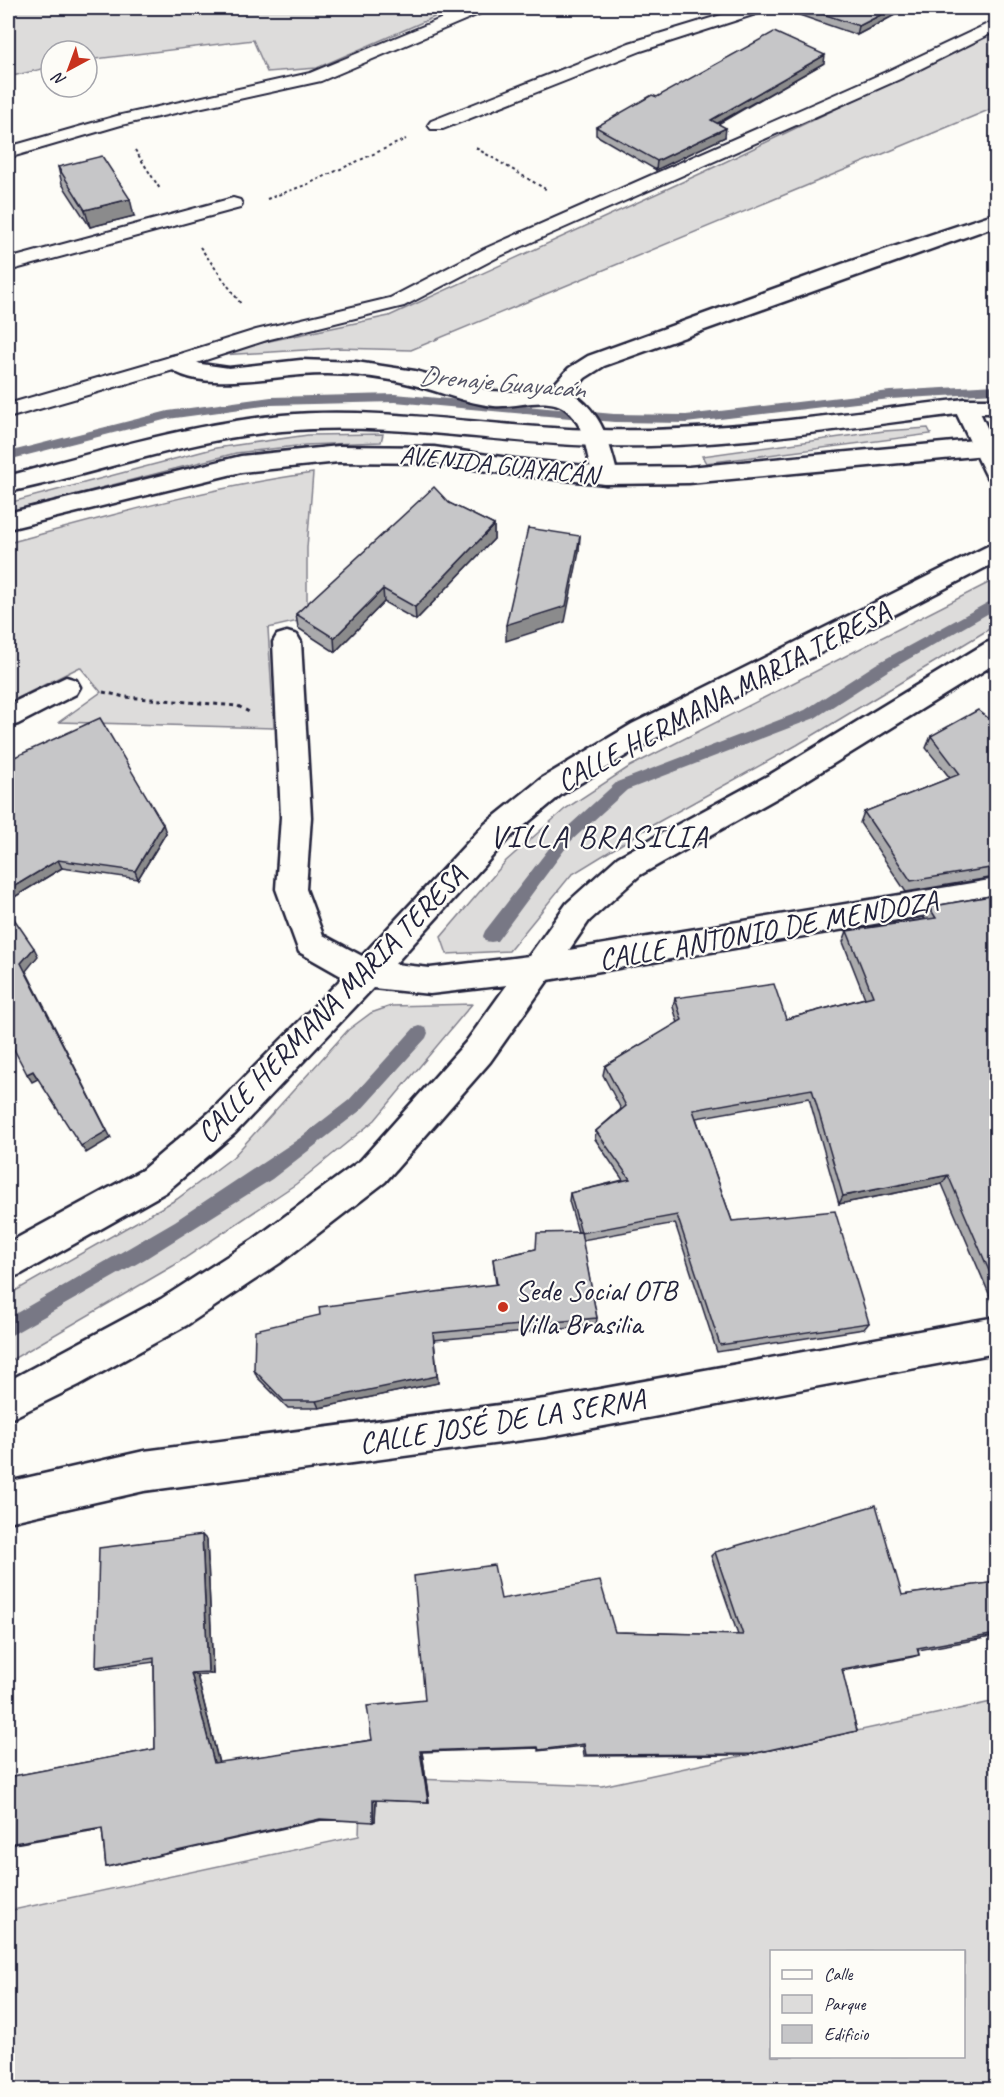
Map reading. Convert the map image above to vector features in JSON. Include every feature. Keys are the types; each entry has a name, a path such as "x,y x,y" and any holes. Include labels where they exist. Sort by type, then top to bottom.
{"street":[{"path":"177,362 195,372 223,376 318,367 371,370 414,378 489,398 520,399 558,394 577,373 596,361 838,273 996,219"},
{"path":"558,394 578,407 597,438 606,476"},
{"path":"965,406 990,446 996,471"},
{"name":"AVENIDA GUAYACÁN","path":"8,484 213,432 285,423 364,420 597,438 698,437 965,406 996,406"},
{"name":"AVENIDA GUAYACÁN","path":"8,521 241,464 339,454 434,455 515,467 606,476 689,475 990,446"},
{"name":"CALLE HERMANA MARIA TERESA","path":"8,1262 154,1181 223,1122 366,974 496,832 552,786 642,732 996,551"},
{"path":"287,642 296,817 291,889 310,943 366,974"},
{"path":"8,1401 66,1372 174,1312 267,1251 373,1171 478,1052 578,912 629,866 781,782 996,650"},
{"path":"8,717 66,687"},
{"name":"CALLE ANTONIO DE MENDOZA","path":"366,974 430,981 539,968 996,891"},
{"name":"CALLE JOSÉ DE LA SERNA","path":"8,1502 144,1471 545,1418 996,1335"}],"lane":[{"path":"8,153 117,121 315,77 480,8"},
{"path":"436,125 635,47 759,8"},
{"path":"8,411 177,362 262,334 397,302 490,253 894,75 996,25"},
{"path":"8,265 233,204"}],"path":[{"path":"233,204 274,197 436,125 584,211"},
{"path":"66,687 125,697 238,706 253,714"}],"green space":[{"path":"8,8 455,8 317,68 267,72 253,40 99,59 99,39 39,39 39,70 8,77"},
{"path":"996,32 996,107 411,350 337,348 220,355 260,343 389,316 704,172"},
{"path":"928,428 931,434 706,463 702,456 884,431"},
{"path":"383,434 381,442 305,445 236,453 8,512 8,503 216,448 308,435"},
{"path":"313,473 307,548 307,619 268,628 274,728 59,722 101,692 80,667 8,703 8,543 197,494"},
{"path":"996,579 996,625 797,745 651,826 571,875 509,951 447,954 441,937 506,861 565,809 629,767"},
{"path":"472,1004 375,1120 296,1184 173,1266 8,1362 8,1295 177,1199 233,1157 348,1030 371,1013 391,1006"},
{"path":"996,1701 996,2089 8,2089 8,1911 359,1836 361,1777 602,1786"}],"building":[{"path":"805,8 894,8 859,26"},
{"path":"774,32 825,55 711,120 726,128 657,161 596,127 652,95 657,97"},
{"path":"102,156 130,199 85,210 58,167"},
{"path":"434,487 449,503 494,525 415,607 383,589 334,638 296,614"},
{"path":"528,528 580,536 566,606 506,625"},
{"path":"978,710 996,724 996,867 911,881 864,812 960,774 931,736"},
{"path":"100,718 163,824 135,871 58,860 8,890 8,760"},
{"path":"996,895 996,1287 948,1175 843,1196 812,1089 693,1110 732,1221 835,1211 869,1323 720,1345 677,1215 581,1233 570,1193 630,1179 596,1131 626,1106 605,1066 682,1020 675,998 774,984 786,1019 873,996 847,931 936,918 929,907"},
{"path":"8,910 34,948 21,963 107,1131 81,1146 33,1071 27,1074 8,1038"},
{"path":"581,1232 597,1318 433,1333 437,1376 316,1401 284,1401 254,1370 255,1330 320,1315 319,1307 497,1284 493,1259 536,1249 537,1233"},
{"path":"876,1505 902,1595 996,1582 996,1634 917,1648 919,1655 842,1669 857,1731 751,1754 586,1755 584,1744 539,1750 538,1747 420,1751 428,1802 373,1800 373,1822 320,1819 106,1867 102,1828 8,1844 8,1777 155,1749 154,1658 96,1667 99,1548 202,1535 208,1672 191,1673 214,1763 372,1740 367,1706 425,1700 414,1576 494,1565 501,1599 600,1581 615,1632 743,1635 715,1552"}],"waterway":[{"name":"Drenaje Guayacán","path":"8,456 168,415 271,401 395,398 614,418 686,419 890,395 996,389"},
{"path":"491,936 566,837 622,786 810,714 881,668 996,603"},
{"path":"8,1328 182,1227 266,1173 355,1105 420,1033"}],"place":[{"name":"Sede Social OTB Villa Brasilia","path":"503,1307"}],"district":[{"name":"VILLA BRASILIA","path":"599,836"}]}
